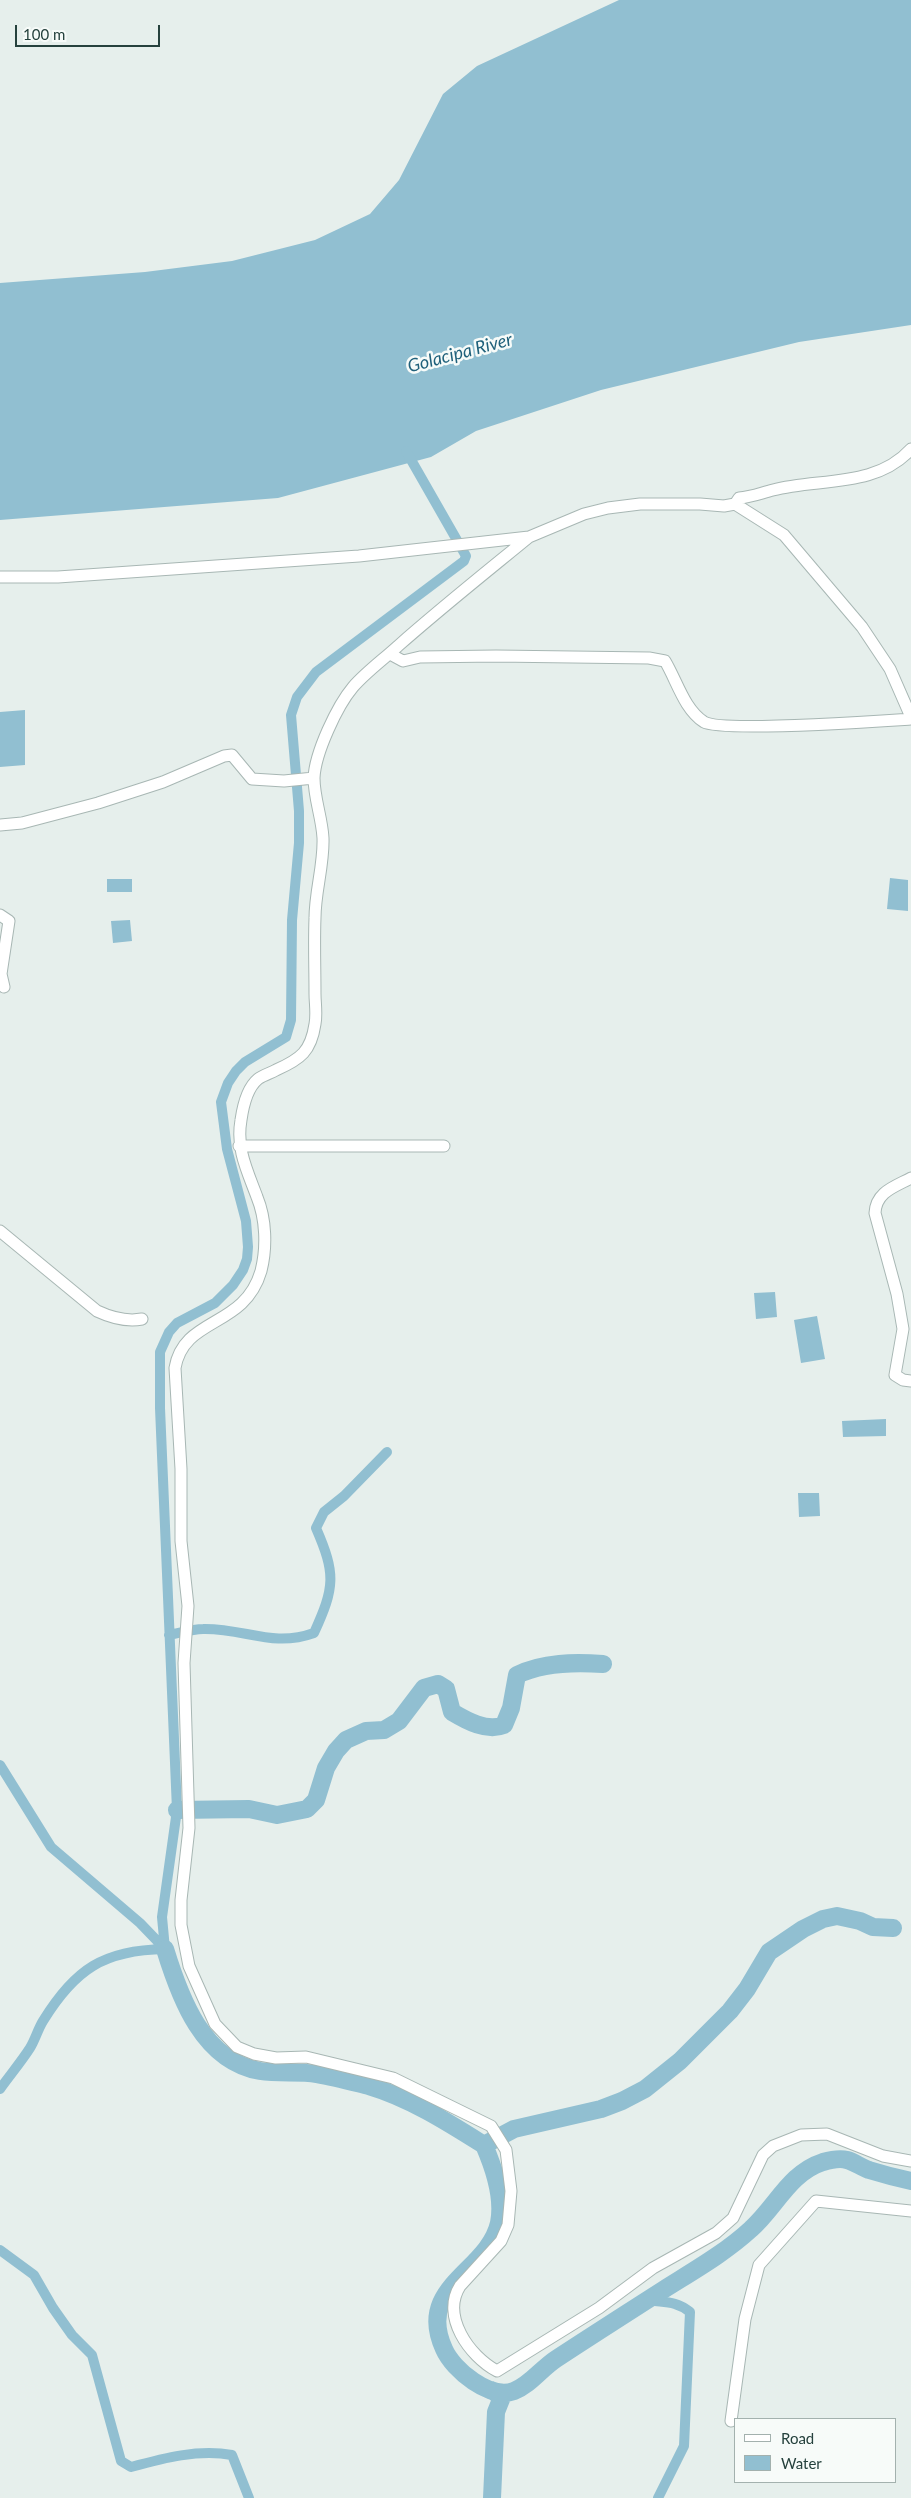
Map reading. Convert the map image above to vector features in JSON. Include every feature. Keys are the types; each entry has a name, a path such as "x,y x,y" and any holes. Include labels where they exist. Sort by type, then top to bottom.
{"street":[{"path":"735,504 739,498 752,497 773,490 832,481 882,470 897,462 911,448"},
{"path":"390,654 403,661 420,657 496,656 649,658 665,661 696,715 706,723 784,725 911,718 890,669 862,627 784,535 735,504 724,506 640,504 608,508 584,514 530,537 447,604 390,654 353,687 326,736 314,778 323,842 315,915 316,1023 308,1051 294,1062 259,1078 252,1086 246,1096 240,1121 239,1146 243,1164 258,1198 264,1220 264,1254 261,1270 253,1290 241,1305 186,1341 177,1354 175,1368 181,1469 181,1541 188,1606 184,1683 189,1828 181,1900 184,1945 189,1966 206,2006 223,2034 237,2047 254,2054 276,2058 306,2057 393,2078 491,2126 506,2150 511,2191 508,2225 501,2241 460,2286 455,2294 452,2308 454,2320 470,2347 489,2367 497,2371 599,2308 652,2268 716,2233 733,2218 763,2155 774,2146 800,2135 827,2134 883,2156 911,2161"},
{"path":"0,576 58,577 359,556 530,537"},
{"path":"0,825 22,823 98,803 163,782 224,756 232,755 239,761 252,780 284,781 314,778"},
{"path":"0,915 9,921 1,974 4,987"},
{"path":"239,1146 444,1146"},
{"path":"911,1178 881,1195 876,1202 875,1213 897,1294 903,1329 895,1375 903,1380 911,1381"},
{"path":"0,1231 98,1311 130,1321 142,1319"},
{"path":"731,2421 745,2319 759,2264 782,2237 816,2200 911,2211"}],"water":[{"name":"Golacipa River","path":"619,0 911,0 911,325 799,342 601,390 476,431 431,457 278,498 0,520 0,283 145,272 232,261 315,240 370,214 399,180 443,94 477,66"},
{"path":"25,710 25,765 0,767 0,712"},
{"path":"890,878 908,880 908,911 887,909"},
{"path":"107,879 132,879 132,892 107,892"},
{"path":"130,920 132,941 113,943 111,921"},
{"path":"775,1292 777,1317 756,1319 754,1293"},
{"path":"817,1316 825,1359 801,1363 794,1320"},
{"path":"886,1419 886,1436 843,1437 842,1421"},
{"path":"798,1493 819,1493 820,1516 799,1517"}],"waterway":[{"path":"0,2089 30,2048 41,2024 55,2003 80,1976 93,1966 125,1953 165,1949 162,1917 177,1810 160,1408 160,1352 169,1332 177,1323 215,1303 233,1285 243,1270 247,1259 246,1221 227,1149 221,1102 228,1083 236,1071 245,1062 286,1037 291,1020 292,920 299,843 299,811 291,715 297,697 316,672 464,561 466,556 406,451"},
{"path":"169,1635 203,1629 232,1631 285,1639 314,1633 326,1604 330,1580 327,1557 316,1528 324,1512 344,1496 387,1452"},
{"path":"177,1810 249,1809 277,1815 307,1809 316,1800 326,1768 336,1751 346,1740 366,1731 384,1730 399,1721 424,1688 438,1684 446,1689 452,1712 477,1724 498,1727 504,1725 511,1708 517,1675 548,1665 570,1663 603,1664"},
{"path":"0,1765 51,1847 140,1923 165,1949"},
{"path":"484,2145 514,2129 601,2109 645,2089 680,2061 730,2011 747,1989 769,1952 803,1929 823,1919 837,1916 860,1921 873,1927 893,1928"},
{"path":"165,1949 178,1987 197,2025 223,2055 240,2065 260,2071 317,2074 384,2091 429,2112 484,2145 499,2193 499,2223 492,2240 482,2254 446,2294 439,2310 438,2328 444,2349 455,2366 473,2381 494,2391 504,2393 520,2388 556,2359 720,2254 751,2229 792,2182 811,2167 823,2162 844,2159 869,2170 911,2181"},
{"path":"0,2250 34,2275 53,2308 72,2335 92,2355 121,2461 131,2467 194,2454 219,2453 232,2455 249,2498"},
{"path":"647,2300 679,2305 690,2312 684,2446 658,2498"},
{"path":"491,2390 502,2397 496,2412 492,2498"}]}
